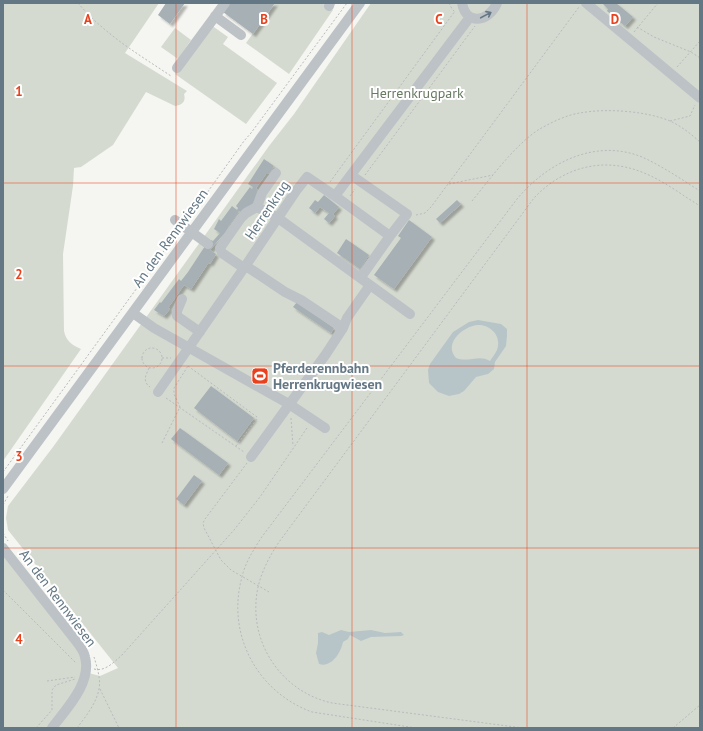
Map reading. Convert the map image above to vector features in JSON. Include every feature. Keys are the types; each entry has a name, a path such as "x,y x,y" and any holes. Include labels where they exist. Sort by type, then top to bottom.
{"street":[{"path":"174,72 225,3"},
{"name":"An den Rennwiesen","path":"3,489 360,3"},
{"path":"462,3 465,12 470,16 479,18 487,16 497,3"},
{"path":"586,3 699,97"},
{"path":"215,16 241,35"},
{"path":"335,196 470,16"},
{"path":"276,173 262,193 257,207 243,217 220,248 222,253 285,292 301,300 343,328"},
{"path":"351,175 407,214 361,277"},
{"name":"Herrenkrug","path":"158,392 307,177 325,188 390,236"},
{"path":"257,207 278,218 410,314"},
{"path":"179,223 208,244"},
{"path":"251,457 314,370 343,328 346,318 370,285"},
{"path":"182,299 177,311 177,316 200,332"},
{"path":"132,313 189,349 290,404 325,428"},
{"name":"An den Rennwiesen","path":"3,548 80,647 85,657 86,672"},
{"path":"52,728 77,693 86,672"}],"path":[{"path":"78,3 92,20 113,37 174,72"},
{"path":"3,472 179,223 251,133 347,3"},
{"path":"325,188 455,11 449,3"},
{"path":"407,214 419,215 427,212 582,3"},
{"path":"628,38 658,3"},
{"path":"346,203 475,26"},
{"path":"637,27 654,37 691,52 700,58"},
{"path":"671,73 700,41"},
{"path":"670,121 690,116 699,97"},
{"path":"472,201 514,151 538,131 559,120 580,113 608,111 637,112 670,121 700,142"},
{"path":"416,728 312,712 292,703 273,690 256,670 243,641 238,612 238,594 242,576 248,560 260,538 517,199 533,181 551,167 570,158 593,152 613,151 641,157 700,191"},
{"path":"522,728 332,703 316,699 302,692 280,673 272,662 265,648 259,632 256,616 258,586 268,560 279,542 534,198 547,185 561,176 582,168 601,166 619,167 645,173 700,206"},
{"path":"448,185 494,174"},
{"path":"149,348 156,348 162,355 161,363 154,368 149,368 143,362 142,354 149,348"},
{"path":"180,408 174,394 174,388 188,366 189,349"},
{"path":"188,366 257,417 236,447"},
{"path":"149,368 145,376 146,382 180,408 251,457 204,521 204,528 224,564 269,592"},
{"path":"162,443 180,408"},
{"path":"291,418 293,447"},
{"path":"47,681 110,666 122,655 216,552 260,497 293,447 310,425"},
{"path":"3,590 86,672"},
{"path":"98,670 99,688 119,728"},
{"path":"36,728 52,710 52,690 56,685 86,672"},
{"path":"77,728 90,710 99,688"},
{"path":"673,728 700,705"}],"green space":[{"path":"3,3 159,3 125,53 187,91 184,94 185,99 183,102 180,105 175,106 146,92 113,145 81,167 74,168 73,186 63,254 64,331 70,342 81,349 3,461"},
{"path":"275,3 322,3 333,10 289,74 246,43"},
{"name":"Herrenkrugpark","path":"371,3 700,3 700,728 3,728 3,554 79,651 82,661 81,671 100,676 118,668 8,530 6,518 8,506 53,447 269,146 294,114"},
{"path":"211,25 228,37 223,44 277,83 246,124 175,74"},
{"path":"175,28 191,40 178,59 161,47"}],"shaded area":[{"path":"478,320 501,324 507,329 506,346 495,362 494,369 488,374 476,377 464,391 459,394 449,396 438,392 429,383 428,370 430,364 453,332 469,322","holes":["472,326 483,326 491,329 497,336 498,340 497,350 490,361 482,358 465,360 456,358 452,347 456,337 461,332"]},
{"path":"341,630 349,632 371,630 385,633 401,632 404,635 371,637 361,641 350,635 348,639 343,642 338,654 332,661 324,665 319,664 316,653 318,633 322,632 329,635"}],"building":[{"path":"166,3 185,3 170,24 158,15"},
{"path":"229,3 275,3 253,34 223,12"},
{"path":"602,3 616,3 633,17 625,26 607,11 608,9"},
{"path":"264,159 274,166 256,188 260,192 246,213 241,213 239,211 228,227 229,228 210,250 216,254 210,264 209,262 191,289 184,285 168,308 170,309 164,316 154,310 179,279 181,281 205,246 211,240 213,241 220,233 214,229 219,219 221,221 232,206 237,210 238,208 236,206 250,187 252,189 253,187 248,184"},
{"path":"324,195 339,207 333,214 335,216 329,223 324,219 329,213 320,207 315,213 309,208 315,200 318,202"},
{"path":"457,200 461,204 440,223 436,219"},
{"path":"409,220 432,237 394,289 374,275 401,238 398,236"},
{"path":"346,239 369,255 360,269 337,253"},
{"path":"297,302 334,328 331,333 293,307"},
{"path":"211,386 254,418 237,441 194,408"},
{"path":"180,428 228,463 219,475 171,439"},
{"path":"194,475 202,481 184,505 176,499"}],"place":[{"name":"Pferderennbahn Herrenkrugwiesen","path":"260,376"}]}
